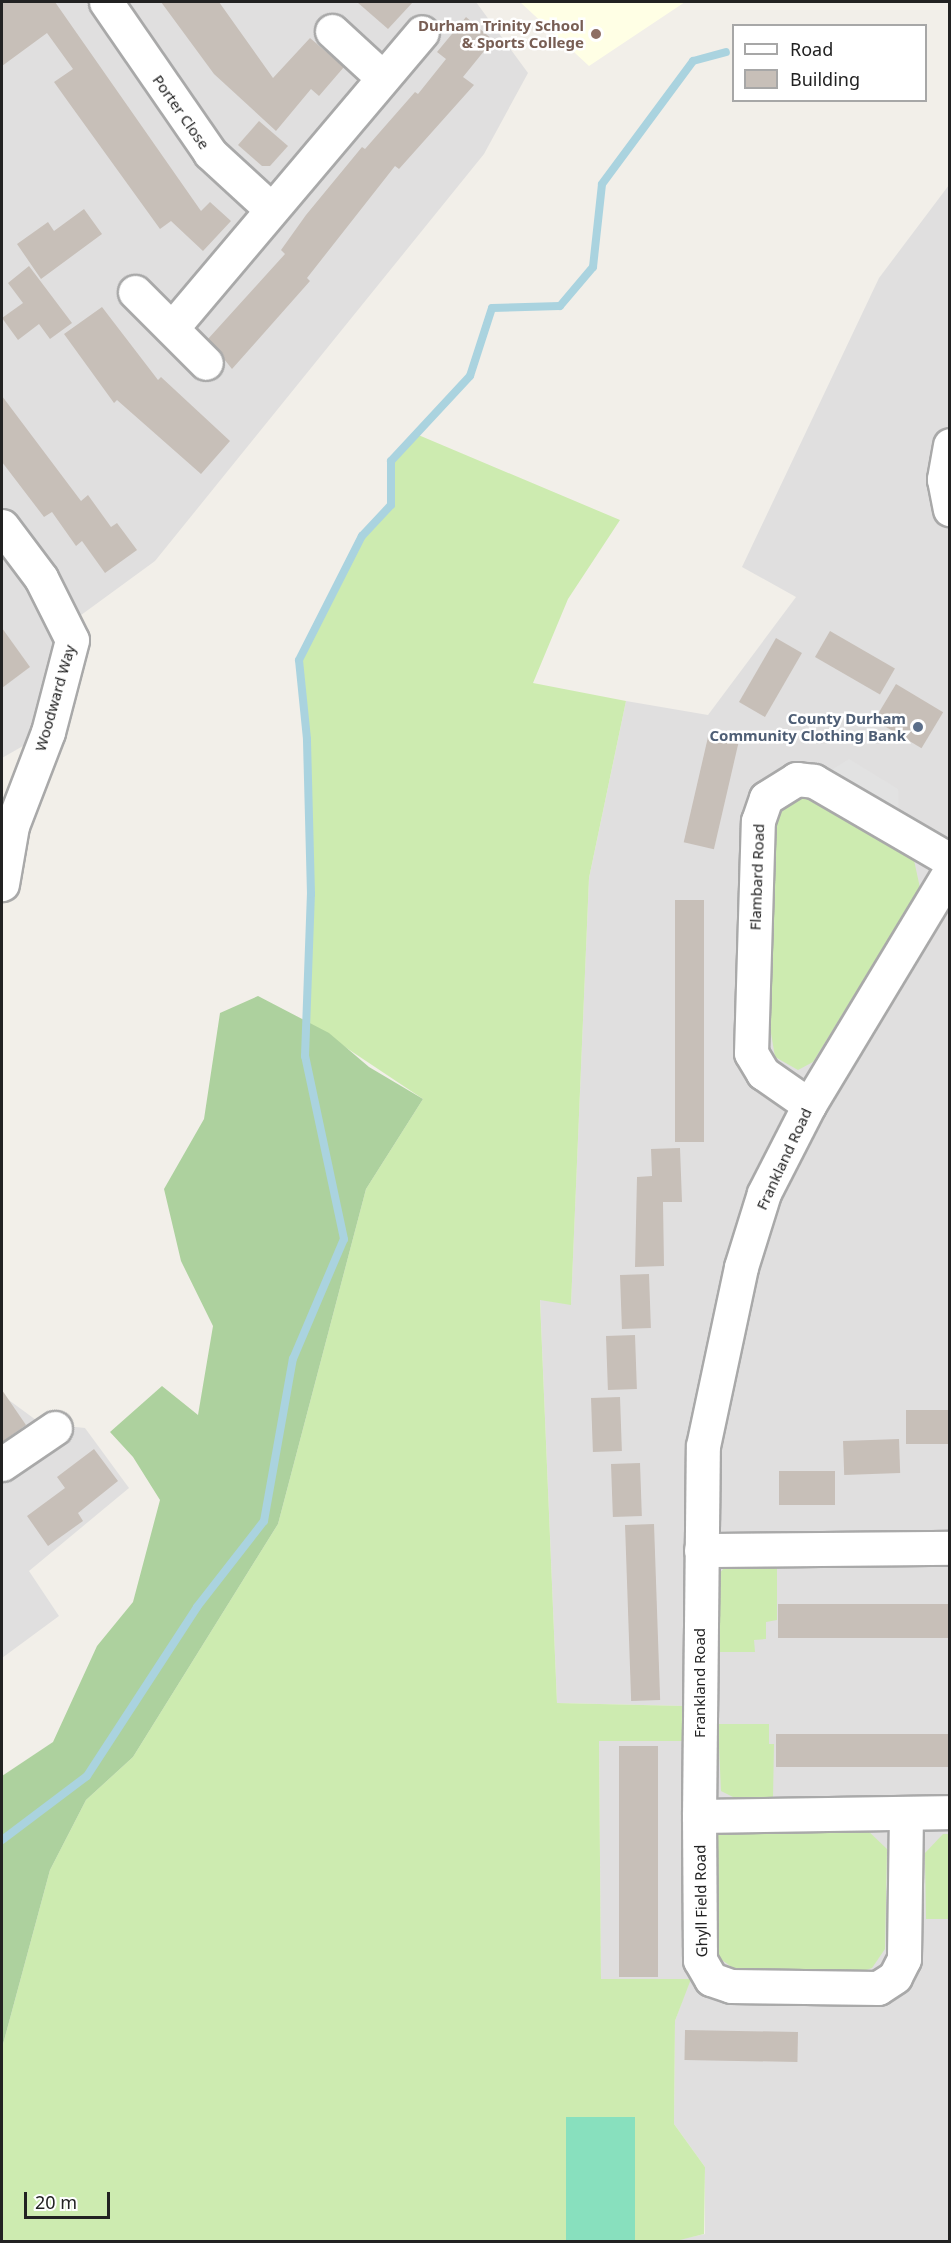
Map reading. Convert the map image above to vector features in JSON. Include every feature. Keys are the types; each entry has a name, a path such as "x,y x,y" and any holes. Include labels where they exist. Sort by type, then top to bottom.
{"street":[{"name":"Porter Close","path":"106,2 210,153 271,209"},
{"path":"332,30 383,78"},
{"path":"172,328 422,32"},
{"path":"135,292 206,363"},
{"path":"950,445 944,479 950,509"},
{"name":"Woodward Way","path":"2,526 41,578 72,640 48,732 12,826 2,884"},
{"name":"Flambard Road","path":"809,1105 764,1073 751,1053 758,821 766,798 796,779 814,781 950,860"},
{"name":"Frankland Road","path":"699,1816 702,1446 741,1267 764,1193 809,1105 950,871"},
{"path":"2,1464 55,1428"},
{"path":"701,1550 950,1548"},
{"path":"699,1816 950,1812"},
{"name":"Ghyll Field Road","path":"699,1816 700,1960 711,1979 731,1986 878,1988 895,1977 904,1959 906,1813"}],"shaded area":[{"path":"2,2 476,2 528,73 484,154 155,561 51,637 62,690 58,726 2,758"},
{"name":"Durham Trinity School & Sports College","path":"520,2 685,2 589,66"},
{"path":"949,185 949,2241 672,2241 705,2234 705,2167 674,2124 675,2021 690,1979 601,1980 599,1741 683,1741 684,1706 557,1703 540,1299 571,1304 589,878 626,701 708,715 796,597 742,567 879,278"},
{"path":"849,759 898,789 899,830 814,781"},
{"path":"2,1395 40,1423 85,1428 129,1488 29,1571 59,1616 2,1658"}],"green space":[{"path":"416,434 620,520 568,599 533,683 626,701 589,878 571,1305 540,1300 557,1703 685,1706 684,1741 599,1741 601,1979 691,1979 675,2021 674,2124 705,2167 704,2234 672,2242 2,2241 2,2048 50,1870 86,1800 133,1757 278,1524 366,1189 423,1099 306,1021 311,894 307,739 299,660 362,536 391,505 391,461"},
{"path":"809,797 914,860 920,888 813,1062 798,1070 775,1057 767,1009 773,818 784,804"},
{"path":"258,996 329,1033 369,1067 423,1099 366,1189 278,1524 133,1757 86,1800 50,1870 2,2048 2,1776 53,1742 97,1646 133,1602 160,1500 133,1457 110,1432 162,1386 198,1415 213,1326 181,1261 164,1189 204,1119 220,1013"},
{"path":"777,1567 777,1620 766,1622 766,1639 754,1640 755,1652 717,1652 718,1575 724,1568"},
{"path":"718,1724 769,1724 769,1744 774,1744 773,1799 735,1798 721,1791"},
{"path":"864,1827 887,1849 885,1949 872,1968 851,1975 736,1970 719,1958 708,1940 714,1831"},
{"path":"943,1834 949,1834 949,1919 926,1919 925,1853"},
{"path":"566,2117 635,2117 635,2241 566,2241"}],"building":[{"path":"2,2 55,2 201,211 210,202 231,221 203,251 171,221 160,229 69,103 54,82 73,69 47,33 2,66"},
{"path":"161,2 219,2 273,78 310,38 344,67 319,96 311,89 276,131 214,74"},
{"path":"357,2 413,2 388,29"},
{"path":"466,17 493,40 463,77 474,85 399,169 395,166 307,278 310,281 232,369 208,339 285,254 281,250 306,215 362,147 365,149 415,92 418,94 446,59 437,52"},
{"path":"259,121 288,146 270,166 262,166 238,145"},
{"path":"84,209 102,234 41,279 17,244 48,222 54,231"},
{"path":"29,266 72,323 50,339 39,324 18,340 2,318 23,303 8,283"},
{"path":"102,307 158,380 161,377 230,441 201,474 117,400 114,403 64,334"},
{"path":"2,396 81,501 88,495 111,527 117,523 137,550 105,573 82,541 76,546 52,512 44,517 2,462"},
{"path":"2,628 30,667 2,688"},
{"path":"830,631 895,668 880,694 815,657"},
{"path":"776,638 802,653 765,717 739,702"},
{"path":"896,684 943,712 922,748 874,720"},
{"path":"708,737 738,744 714,849 684,842"},
{"path":"675,900 704,900 704,1142 675,1142"},
{"path":"680,1148 682,1202 663,1202 664,1266 635,1267 637,1177 652,1176 651,1149"},
{"path":"649,1274 651,1328 622,1329 620,1275"},
{"path":"635,1335 637,1389 608,1390 606,1336"},
{"path":"2,1390 26,1425 2,1442"},
{"path":"620,1397 622,1451 593,1452 591,1398"},
{"path":"906,1410 950,1410 950,1444 906,1444"},
{"path":"899,1439 900,1473 844,1475 843,1441"},
{"path":"94,1449 118,1481 78,1513 83,1521 48,1546 27,1516 65,1488 57,1477"},
{"path":"640,1463 642,1516 613,1517 611,1464"},
{"path":"779,1471 835,1471 835,1505 779,1505"},
{"path":"654,1524 660,1700 631,1701 625,1525"},
{"path":"778,1604 950,1604 950,1638 778,1638"},
{"path":"776,1734 950,1734 950,1767 776,1767"},
{"path":"619,1746 658,1746 658,1977 619,1977"},
{"path":"685,2030 798,2032 797,2062 684,2060"}],"waterway":[{"path":"2,1840 87,1776 197,1607 264,1521 293,1359 344,1239 305,1056 311,894 307,739 299,660 362,536 391,505 391,461 470,376 492,308 560,306 593,267 602,184 693,61 726,52"}],"place":[{"name":"Durham Trinity School & Sports College","path":"596,34"},
{"name":"County Durham Community Clothing Bank","path":"918,727"}]}
